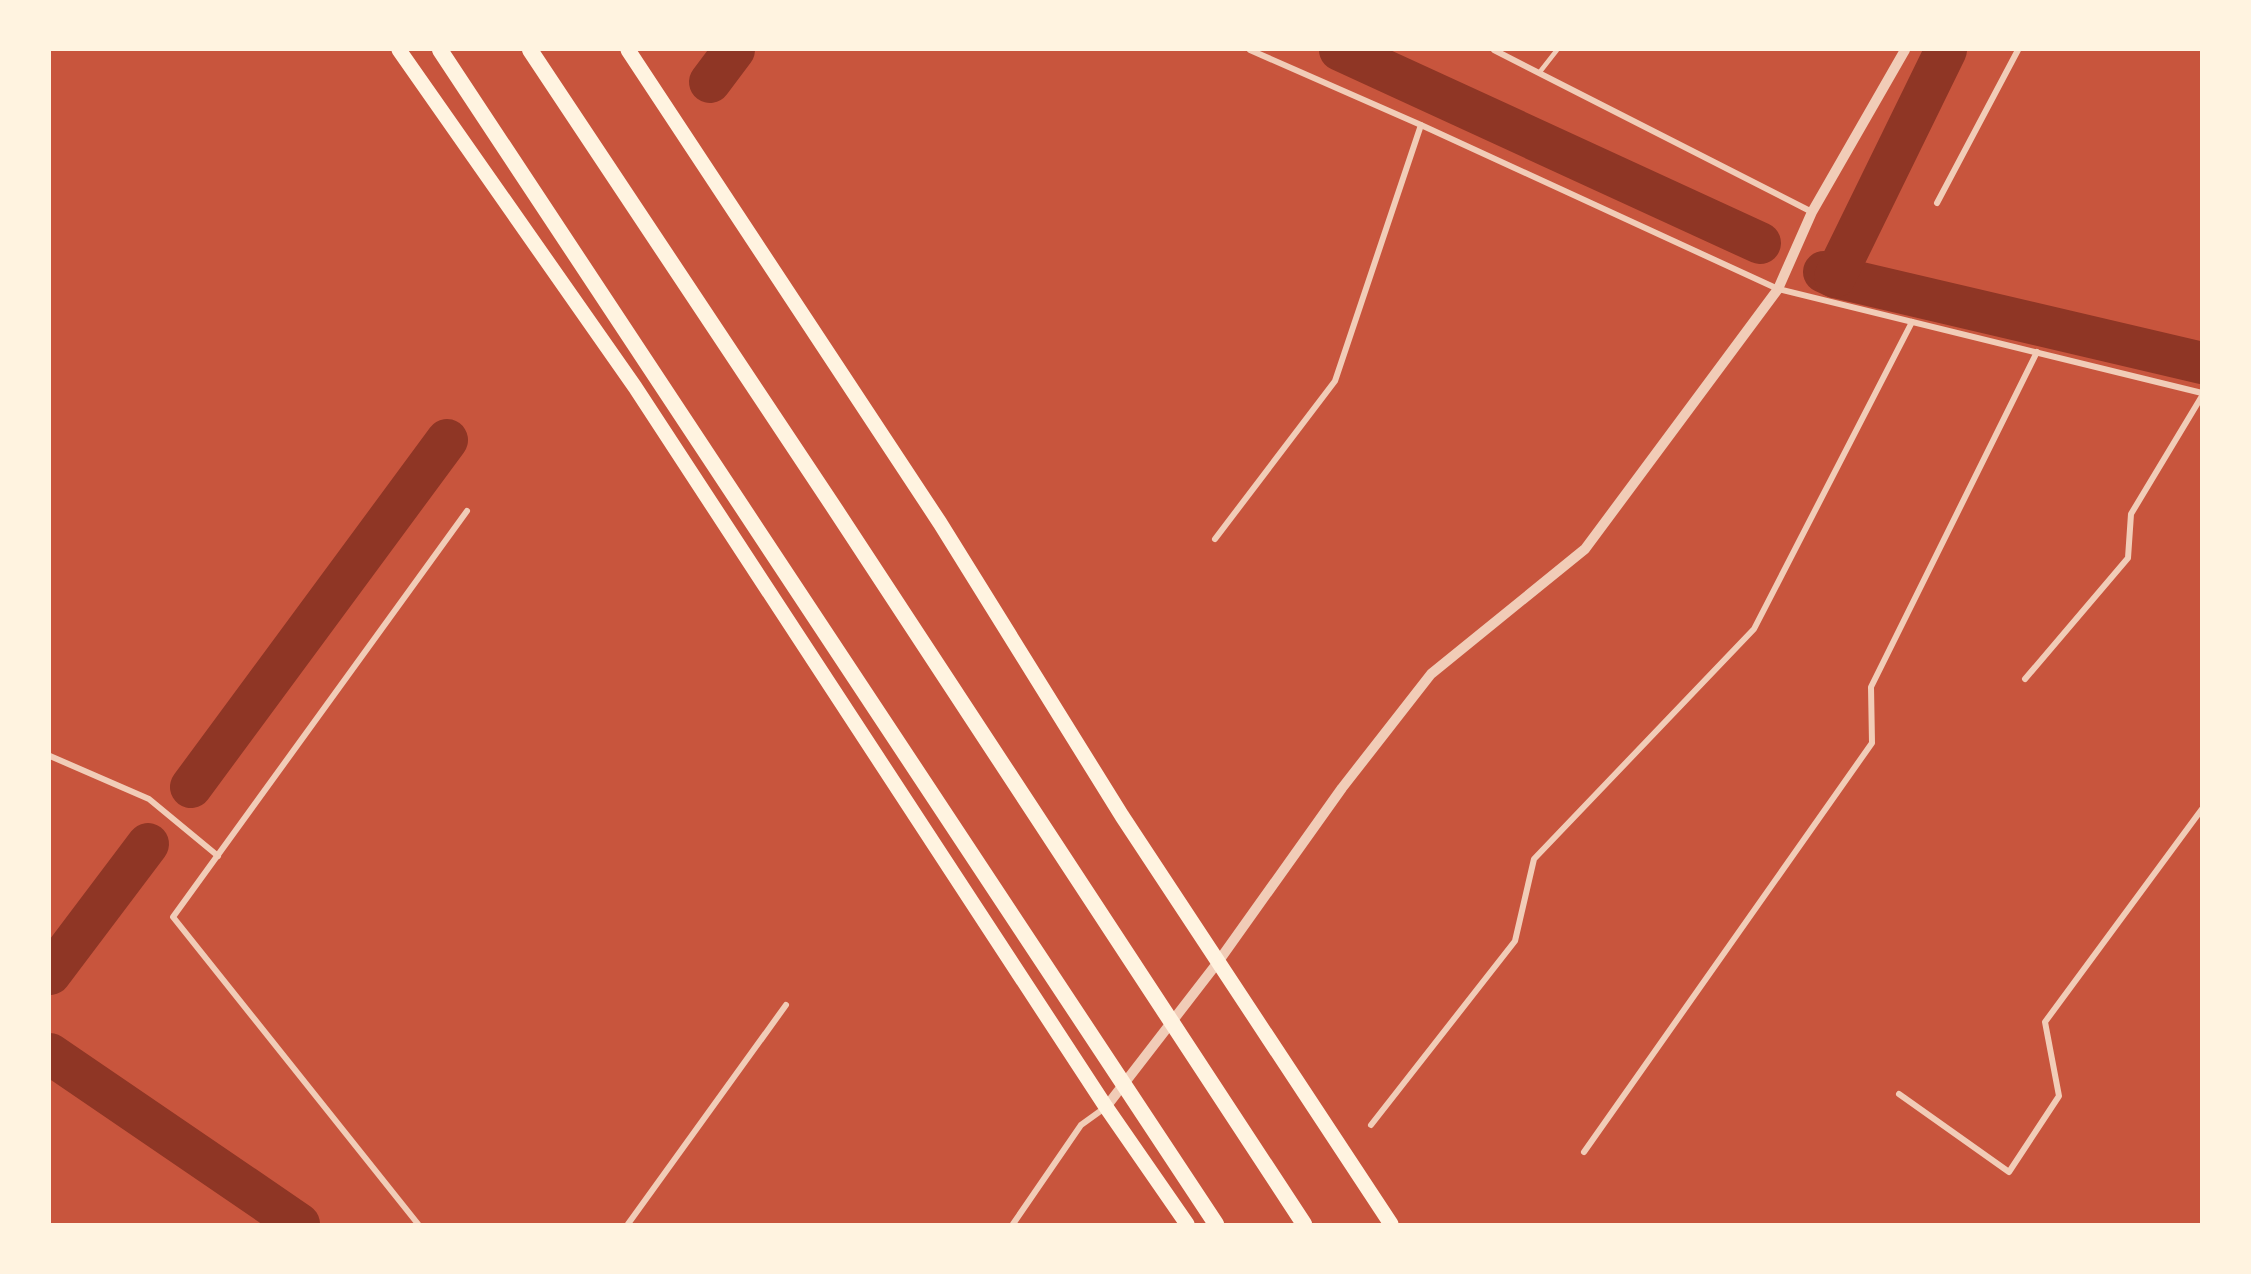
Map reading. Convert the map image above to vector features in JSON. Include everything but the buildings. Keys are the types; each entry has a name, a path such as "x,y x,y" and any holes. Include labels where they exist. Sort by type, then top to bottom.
{"highway":[{"path":"440,50 1216,1224"},
{"path":"530,50 850,532 1304,1224"}],"main road":[{"path":"399,50 635,387 1106,1107 1188,1224"},
{"path":"628,50 940,523 1122,816 1391,1224"}],"street":[{"path":"1250,50 1421,125 1778,289 2202,394 2131,514 2128,558 2025,679"},
{"path":"1494,50 1812,212"},
{"path":"1013,1224 1081,1125 1106,1107 1218,962 1342,788 1431,674 1585,549 1778,289 1812,212 1905,50"},
{"path":"1937,203 2018,50"},
{"path":"1215,539 1335,381 1421,125"},
{"path":"1371,1125 1515,941 1534,859 1754,629 1912,322"},
{"path":"1584,1152 1872,743 1870,687 2037,352"},
{"path":"418,1224 173,917 467,511"},
{"path":"50,756 149,799 218,856"},
{"path":"1899,1094 2009,1172 2059,1096 2045,1022 2202,809"},
{"path":"628,1224 786,1005"}],"lane":[{"path":"1539,73 1557,50"}],"waterway":[{"path":"710,82 734,50"},
{"path":"1340,50 1760,243"},
{"path":"1835,277 1946,50"},
{"path":"1824,272 1835,277 2202,363"},
{"path":"191,787 447,440"},
{"path":"50,974 148,844"},
{"path":"50,1054 299,1224"}]}
